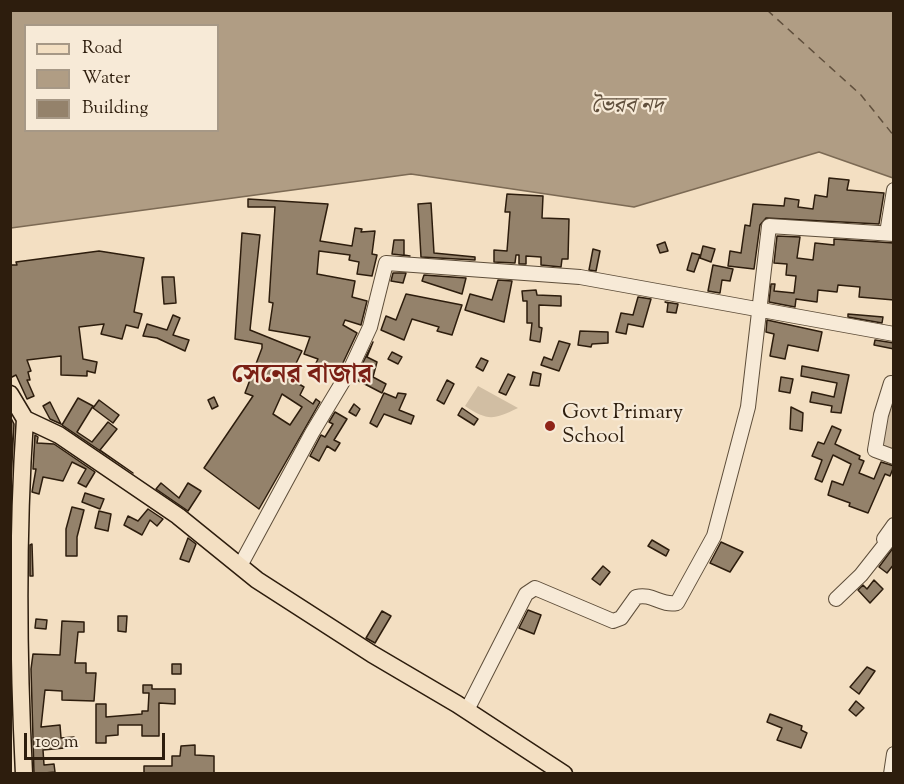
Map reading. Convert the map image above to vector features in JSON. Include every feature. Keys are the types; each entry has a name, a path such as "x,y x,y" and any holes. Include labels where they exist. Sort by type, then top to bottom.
{"main road":[{"path":"10,394 25,419 59,435 178,516 257,580 372,654 467,710 564,774"},
{"path":"24,774 19,502 25,419"}],"street":[{"path":"467,710 526,594 535,588 613,621 621,618 636,597 653,598 666,605 677,603 714,536 748,407 769,226 890,233 894,190"},
{"path":"240,566 312,433 351,368 370,327 386,263 580,277 894,334"},
{"path":"894,384 891,383 881,414 875,450 894,457"},
{"path":"836,599 861,575 881,550 887,542 884,539 894,525"},
{"path":"891,774 894,754"}],"shaded area":[{"path":"894,385 893,456 876,450"},
{"path":"478,386 518,408 496,417 485,416 473,411 465,406"}],"water":[{"name":"ভৈরব নদ","path":"10,11 893,11 893,178 819,152 634,207 411,174 11,228"}],"building":[{"path":"829,178 849,180 847,190 884,193 879,224 766,218 760,225 754,269 728,266 730,251 741,253 745,225 750,226 753,204 784,206 785,198 799,200 798,207 813,209 815,195 827,197"},
{"path":"507,194 543,196 542,218 569,219 568,259 562,259 561,267 541,265 541,257 526,256 526,264 519,264 519,255 516,255 515,263 494,262 494,250 507,251 510,212 505,212"},
{"path":"248,199 328,204 320,241 352,246 355,228 362,229 361,232 375,231 372,254 377,255 372,276 357,274 359,262 349,260 350,255 319,251 317,274 355,281 352,297 367,301 361,325 345,320 343,325 357,333 341,367 332,364 329,370 315,365 318,359 304,354 310,337 269,330 273,303 269,302 275,207 248,207"},
{"path":"431,203 434,253 475,257 475,260 421,257 418,204"},
{"path":"242,233 260,235 250,330 302,351 289,378 304,387 300,395 313,404 316,399 320,402 259,509 204,468 253,396 245,393 262,344 235,339","holes":["282,394 302,407 290,425 273,414"]},
{"path":"777,236 800,237 797,258 813,260 815,243 834,245 834,239 894,243 894,300 859,297 860,287 838,285 837,292 818,290 817,302 796,299 795,307 769,302 771,284 775,284 774,291 794,293 796,276 786,275 787,264 774,263"},
{"path":"394,240 404,240 404,255 410,256 392,254"},
{"path":"665,242 668,251 660,253 657,245"},
{"path":"703,246 715,249 711,262 700,258"},
{"path":"593,249 600,251 596,271 589,270"},
{"path":"99,251 144,258 134,312 142,314 138,328 126,325 122,339 101,334 104,324 79,327 83,359 97,362 95,373 87,371 87,376 61,375 61,356 27,360 31,371 28,372 30,380 27,380 34,396 27,399 16,375 10,378 10,265 17,265 16,262"},
{"path":"692,253 700,255 694,272 687,270"},
{"path":"713,265 733,269 730,281 722,280 720,293 708,291"},
{"path":"393,273 406,273 403,283 391,281"},
{"path":"424,275 466,278 462,294 422,281"},
{"path":"162,277 174,277 176,303 164,304"},
{"path":"498,280 512,281 504,322 465,310 470,294 492,300"},
{"path":"536,290 537,295 561,296 561,306 539,305 539,327 542,328 540,342 530,340 532,323 527,323 527,301 523,301 522,291"},
{"path":"406,294 462,305 452,335 437,331 439,327 412,319 404,340 381,330 386,316 396,320"},
{"path":"638,297 651,299 643,327 628,324 626,334 616,332 621,313 633,315"},
{"path":"665,302 678,304 676,313 667,312 668,303"},
{"path":"848,314 883,317 882,323 848,317"},
{"path":"173,315 180,318 173,335 189,340 185,351 157,338 143,336 147,324 167,330"},
{"path":"767,320 822,332 818,351 788,345 785,359 770,356 774,334 766,332"},
{"path":"580,331 608,332 608,343 592,344 591,347 578,345"},
{"path":"875,340 894,343 894,349 874,345"},
{"path":"559,341 570,344 559,371 541,365 544,357 552,360"},
{"path":"373,342 367,357 377,362 373,377 386,384 382,393 355,379"},
{"path":"392,352 402,357 398,364 388,359"},
{"path":"481,358 488,361 483,371 476,367"},
{"path":"802,366 849,375 841,413 831,412 832,406 810,402 812,392 834,397 837,383 801,376"},
{"path":"533,372 541,374 539,386 530,385"},
{"path":"508,374 515,377 506,395 499,392"},
{"path":"781,377 793,379 790,393 779,391"},
{"path":"447,380 454,384 444,404 437,400"},
{"path":"384,393 396,398 398,393 406,394 399,410 414,416 411,424 384,414 377,427 370,423"},
{"path":"214,397 218,406 212,409 208,400"},
{"path":"78,398 93,406 77,432 92,442 108,422 117,429 100,450 133,473 62,425"},
{"path":"99,400 119,415 113,423 93,408"},
{"path":"50,402 61,424 50,419 43,406"},
{"path":"354,404 360,409 356,416 349,412"},
{"path":"791,407 803,413 802,431 790,429"},
{"path":"462,408 478,419 474,425 458,415"},
{"path":"335,412 347,419 334,440 340,443 335,451 327,446 319,461 310,456 321,435 325,437 333,424 329,422"},
{"path":"10,416 14,424 11,482 12,442"},
{"path":"832,426 841,430 835,444 860,456 859,459 864,461 859,473 874,479 881,462 894,466 890,476 885,474 868,513 828,495 832,481 843,485 851,464 833,455 822,482 815,479 822,460 812,456 818,442 824,444"},
{"path":"35,435 38,437 37,443 54,444 95,472 86,487 78,483 86,469 72,462 63,481 43,477 39,494 32,492 36,469 33,469"},
{"path":"161,483 179,498 188,483 201,491 188,511 156,489"},
{"path":"85,493 104,499 100,509 82,502"},
{"path":"72,507 84,510 77,537 77,556 66,556 66,529"},
{"path":"148,509 163,519 157,526 150,520 142,535 124,525 128,516 138,521"},
{"path":"99,511 111,514 108,531 95,528"},
{"path":"188,538 196,544 189,562 180,559"},
{"path":"652,540 669,550 666,556 648,546"},
{"path":"721,542 743,552 730,572 710,563"},
{"path":"32,544 33,576 30,576 30,545"},
{"path":"893,548 894,564 887,573 879,567"},
{"path":"603,566 610,572 600,585 592,579"},
{"path":"874,580 883,589 870,603 858,590 863,585 867,589"},
{"path":"528,610 541,615 534,634 519,628"},
{"path":"382,611 391,616 375,643 366,638"},
{"path":"118,616 127,616 126,632 118,631"},
{"path":"36,619 47,620 46,629 35,628"},
{"path":"62,621 84,622 84,632 78,632 75,663 86,663 86,673 96,673 94,701 62,700 62,691 45,690 41,727 60,725 61,738 74,737 75,747 43,750 44,765 54,764 55,772 34,774 31,669 33,654 60,655"},
{"path":"172,664 181,664 181,674 172,674"},
{"path":"867,667 875,671 859,694 850,687"},
{"path":"143,685 152,685 152,689 175,689 175,704 159,703 159,736 142,736 142,725 118,725 118,735 106,736 106,743 96,743 96,704 106,704 106,717 142,714 142,711 148,711 149,693 143,693"},
{"path":"856,701 864,708 856,716 849,710"},
{"path":"770,714 802,726 801,730 807,733 801,748 777,740 782,728 767,722"},
{"path":"195,745 195,755 214,756 214,774 144,774 144,766 172,766 172,756 180,756 181,746"}],"ferry route":[{"path":"767,10 861,95 894,136"}],"place":[{"name":"Govt Primary School","path":"550,426"}],"district":[{"name":"সেনের বাজার","path":"302,377"}]}
